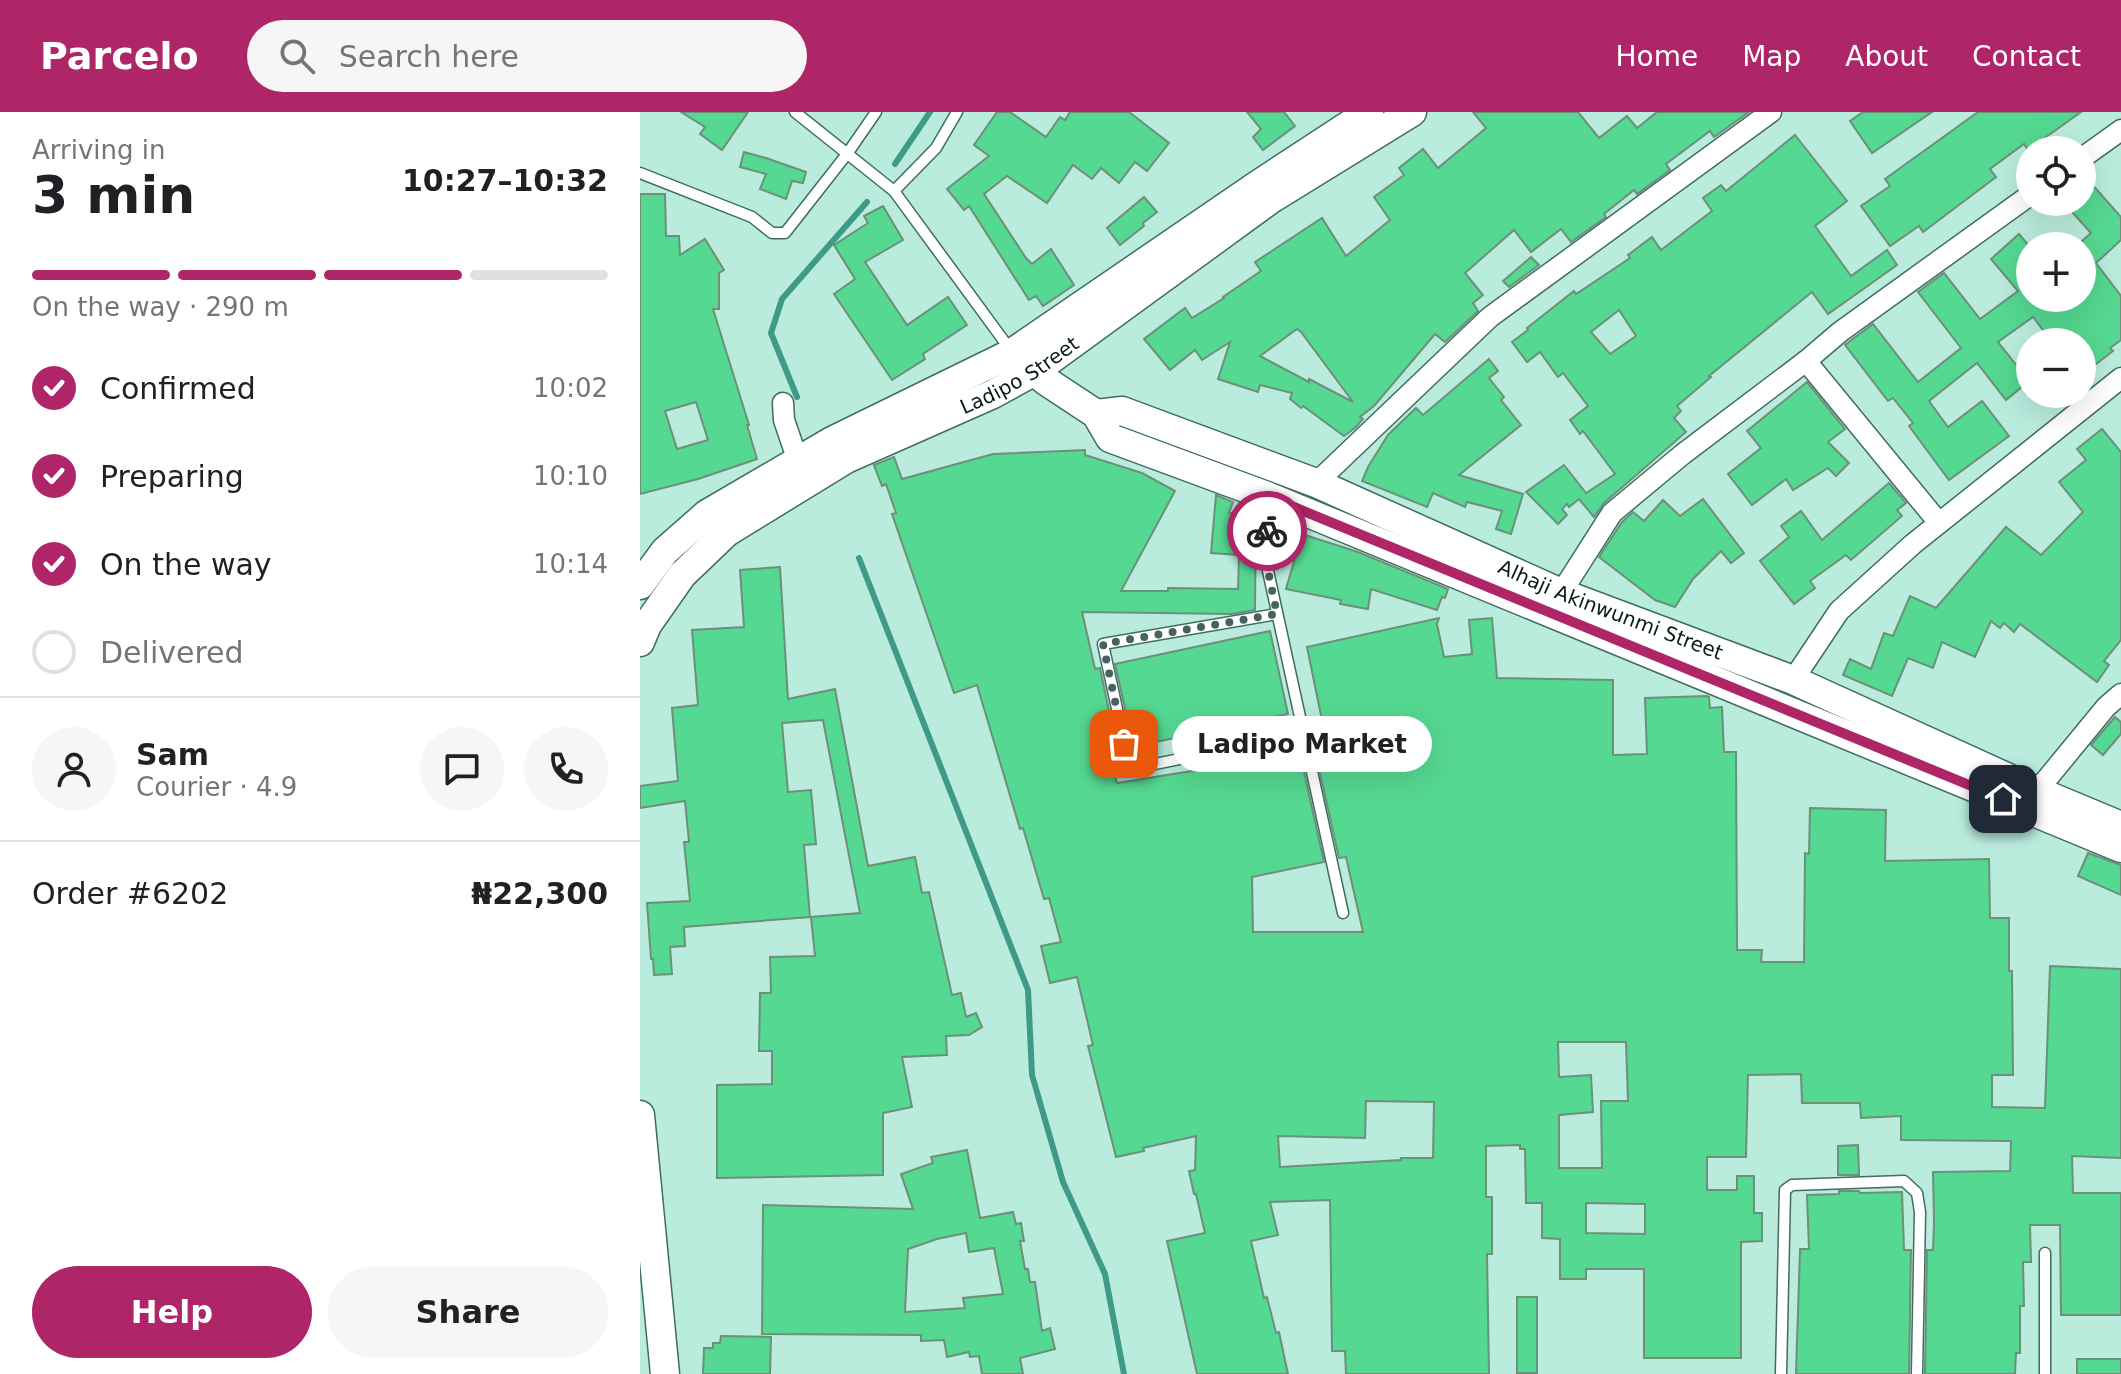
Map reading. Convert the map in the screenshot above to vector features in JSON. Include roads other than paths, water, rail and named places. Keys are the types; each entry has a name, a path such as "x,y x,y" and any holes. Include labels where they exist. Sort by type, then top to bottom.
{"street":[{"name":"Ladipo Street","path":"640,585 665,551 707,514 832,441 1012,353 1369,112"},
{"name":"Ladipo Street","path":"640,642 647,625 682,575 727,532 846,459 993,394 1035,371 1271,199 1412,112"},
{"path":"1316,483 1490,317 1771,112"},
{"path":"2096,148 2121,130"},
{"path":"1561,593 1612,513 1840,332 2016,205"},
{"name":"Alhaji Akinwunmi Street","path":"1012,353 1058,390 1096,414 1110,438 1267,496 2121,848"},
{"path":"1806,361 1939,523"},
{"path":"1793,680 1839,611 1913,544 2121,378"},
{"path":"783,403 784,420 798,461"},
{"name":"Alhaji Akinwunmi Street","path":"1096,414 1122,411 1316,483 1561,593 1793,680 2121,826"},
{"path":"2037,791 2106,707 2121,694"},
{"path":"640,1115 644,1196 665,1374"}],"lane":[{"path":"795,112 894,191 1012,353"},
{"path":"640,173 752,217 772,233 785,233 876,112"},
{"path":"894,191 936,148 957,112"},
{"path":"1267,496 1268,571 1343,913"},
{"path":"1277,614 1103,644 1130,769 1304,734"},
{"path":"1781,1374 1785,1190 1792,1185 1904,1181 1917,1193 1920,1212 1917,1374"},
{"path":"2045,1253 2045,1374"}],"waterway":[{"path":"895,164 930,112"},
{"path":"797,397 771,333 782,299 867,202"},
{"path":"859,558 1028,990 1032,1075 1063,1182 1105,1274 1124,1374"}],"place":[{"name":"Ladipo Market","path":"1124,744"}]}
